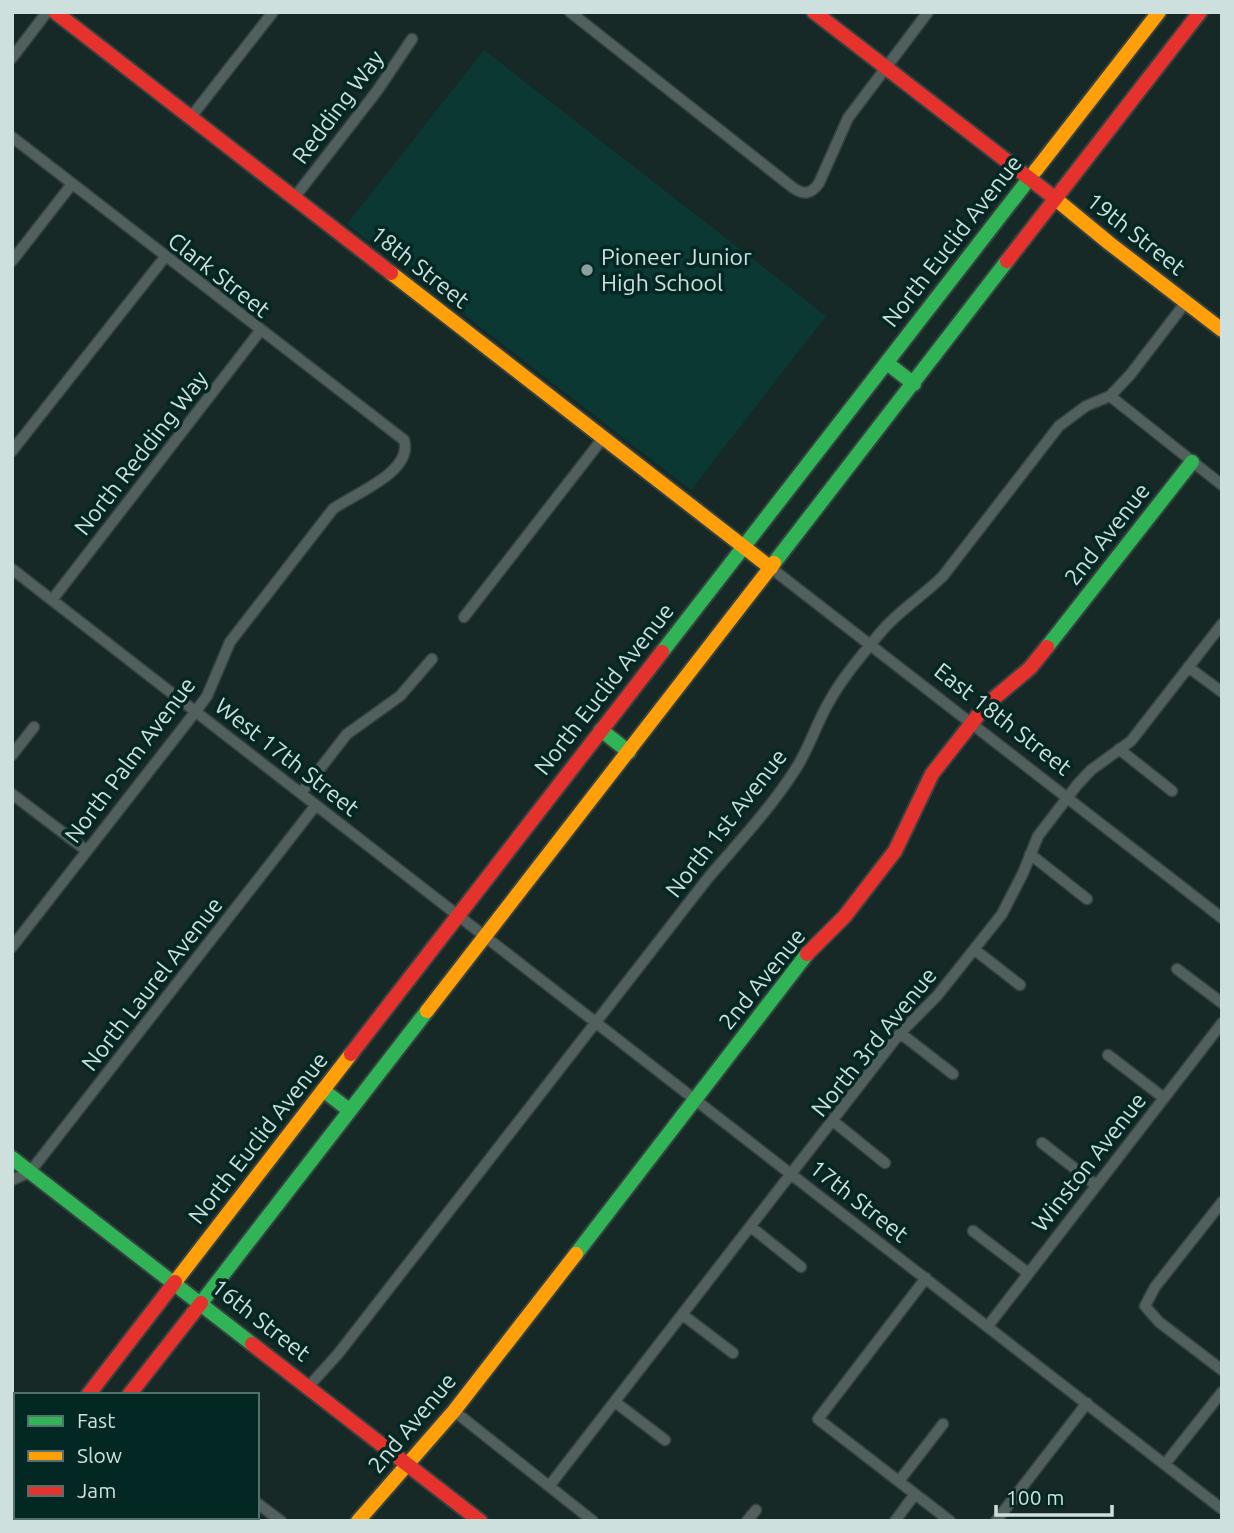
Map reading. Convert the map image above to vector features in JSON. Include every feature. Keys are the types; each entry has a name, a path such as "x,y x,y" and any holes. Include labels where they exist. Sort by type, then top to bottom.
{"main road":[{"name":"18th Street","path":"55,12 757,557"},
{"name":"19th Street","path":"814,12 1030,177 1222,330"},
{"name":"North Euclid Avenue","path":"90,1393 1159,12"},
{"path":"132,1393 1200,12"},
{"path":"887,363 914,384"},
{"name":"2nd Avenue","path":"358,1521 454,1411 808,952 845,916 895,851 932,774 986,705 1030,668 1192,462"},
{"name":"East 18th Street","path":"757,557 771,568"},
{"path":"601,730 629,752"},
{"path":"323,1090 349,1110"},
{"name":"16th Street","path":"12,1157 480,1521"}],"street":[{"path":"12,58 47,12"},
{"path":"191,117 273,12"},
{"path":"570,12 792,187 807,194 814,191 819,183 848,118 928,12"},
{"name":"Redding Way","path":"294,198 377,91 411,40"},
{"name":"Clark Street","path":"12,137 404,440"},
{"path":"12,261 72,184"},
{"path":"12,451 165,257"},
{"name":"North 1st Avenue","path":"309,1386 338,1354 708,878 743,840 786,784 831,698 871,645 895,616 926,593 943,576 1059,426 1086,407 1110,396 1130,375 1186,302"},
{"name":"North Redding Way","path":"52,600 260,331"},
{"path":"1110,396 1222,485"},
{"path":"464,617 603,438"},
{"name":"North Palm Avenue","path":"14,941 196,711 207,696 230,642 333,509 347,498 373,486 401,461 406,454 404,440"},
{"name":"East 18th Street","path":"771,568 1067,798 1220,912"},
{"name":"West 17th Street","path":"12,569 471,925"},
{"name":"North 3rd Avenue","path":"550,1485 900,1034 937,996 975,950 1002,914 1038,836 1067,798 1091,770 1131,741 1222,624"},
{"path":"301,793 347,734 400,696 432,659"},
{"path":"1188,667 1222,692"},
{"path":"12,755 34,727"},
{"path":"1119,749 1172,791"},
{"path":"12,794 87,851"},
{"name":"North Laurel Avenue","path":"12,1180 30,1172 316,805"},
{"path":"1030,854 1087,899"},
{"name":"17th Street","path":"471,925 1222,1509"},
{"path":"975,950 1020,985"},
{"path":"1177,969 1222,1003"},
{"name":"Winston Avenue","path":"988,1326 1222,1023"},
{"path":"900,1034 953,1074"},
{"path":"1108,1055 1164,1098"},
{"path":"833,1121 886,1163"},
{"path":"1042,1143 1096,1185"},
{"path":"1222,1202 1155,1287 1145,1306 1159,1322 1222,1370"},
{"path":"751,1227 801,1267"},
{"path":"973,1231 1028,1273"},
{"path":"926,1278 818,1419 950,1521"},
{"path":"683,1315 733,1353"},
{"path":"1165,1464 1222,1392"},
{"path":"615,1402 665,1440"},
{"path":"996,1521 1087,1403"},
{"path":"454,1411 593,1521"},
{"path":"899,1481 943,1424"},
{"path":"895,1521 915,1494"},
{"path":"259,1504 281,1521"},
{"path":"747,1521 756,1510"}],"shaded area":[{"name":"Pioneer Junior High School","path":"484,50 826,316 691,490 347,224"}],"traffic: fast":[{"path":"662,652 1036,170"},
{"path":"774,563 1007,261"},
{"path":"887,363 914,384"},
{"path":"1047,647 1192,462"},
{"path":"601,730 629,752"},
{"path":"576,1254 807,954"},
{"path":"201,1303 427,1011"},
{"path":"323,1090 349,1110"},
{"path":"12,1158 252,1344"}],"traffic: slow":[{"path":"1036,170 1159,12"},
{"path":"1052,196 1222,330"},
{"path":"391,273 771,568"},
{"path":"427,1011 774,563"},
{"path":"175,1282 351,1054"},
{"path":"358,1521 454,1411 576,1254"}],"traffic: jam":[{"path":"55,12 391,273"},
{"path":"814,12 1052,196"},
{"path":"1007,261 1200,12"},
{"path":"807,954 845,916 895,851 932,774 986,705 1030,668 1047,647"},
{"path":"351,1054 662,652"},
{"path":"90,1393 175,1282"},
{"path":"131,1393 201,1303"},
{"path":"252,1344 480,1521"}],"place":[{"name":"Pioneer Junior High School","path":"587,270"}]}
